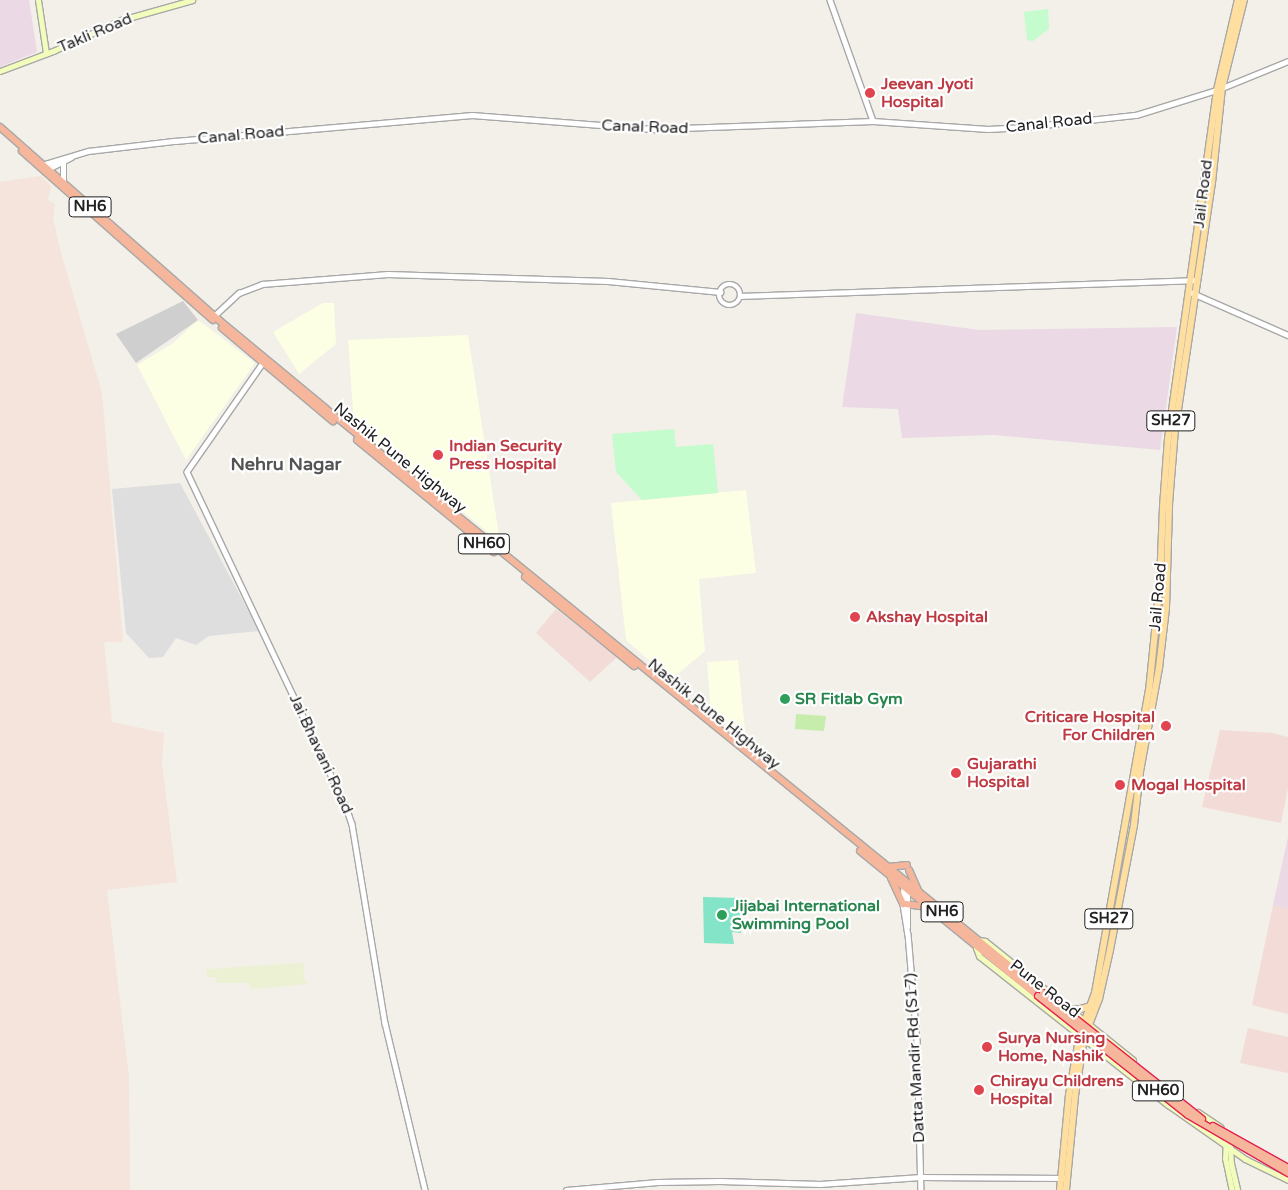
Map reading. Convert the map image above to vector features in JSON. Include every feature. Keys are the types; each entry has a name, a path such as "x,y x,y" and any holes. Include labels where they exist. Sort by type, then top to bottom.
{"highway":[{"name":"Nashik Pune Highway","path":"0,127 264,361 889,876 920,894 976,940"},
{"name":"Nashik Pune Highway","path":"0,132 63,181 264,361 888,867 928,907 976,948 1040,994"},
{"path":"888,867 908,868 920,894"},
{"path":"889,876 904,904 928,907"},
{"name":"NH6","path":"976,940 1040,994"},
{"name":"NH60","path":"1040,994 1194,1114 1288,1167"},
{"name":"NH60","path":"1040,994 1188,1115 1288,1173"}],"main road":[{"path":"38,0 46,53"},
{"name":"Takli Road","path":"0,71 121,20 192,0"},
{"name":"Jail Road","path":"1060,1190 1064,1178 1082,1036 1098,1003 1134,825 1140,772 1159,668 1164,582 1163,507 1168,439 1182,363 1219,89 1238,0"},
{"path":"1219,89 1244,0"},
{"name":"Jail Road","path":"1087,1023 1123,842 1149,691 1164,582"},
{"name":"Pune Road","path":"976,940 985,941 1172,1092 1228,1132 1288,1167"},
{"path":"976,948 979,956 1168,1105 1245,1159 1288,1180"},
{"path":"1069,1009 1081,1009 1091,1006"},
{"path":"1228,1132 1226,1163 1232,1190"},
{"path":"1228,1146 1237,1190"},
{"name":"Jail Road","path":"1064,1178 1066,1190"}],"street":[{"path":"830,0 873,122"},
{"name":"Canal Road","path":"44,168 88,151 175,141 472,114 655,129 873,122 988,129 1031,127 1136,115 1219,89 1288,61"},
{"name":"Canal Road","path":"44,168 63,162 71,157"},
{"path":"63,162 63,181"},
{"path":"214,316 239,293 262,284 388,274 608,281 720,292"},
{"path":"741,296 1194,279"},
{"path":"726,285 734,285 740,289 741,296 736,304 727,305 720,299 720,292 726,285"},
{"path":"1192,293 1288,335"},
{"name":"Jai Bhavani Road","path":"264,361 187,472 342,796 352,824 384,1022 425,1190"},
{"name":"Datta Mandir Rd (S17)","path":"906,886 904,904 917,1042 921,1190"},
{"path":"566,1190 654,1182 720,1181 820,1184 921,1177 1064,1178"}],"shaded area":[{"path":"0,0 29,0 37,52 0,67"},
{"path":"41,176 51,186 48,200 55,204 53,218 61,253 102,393 123,642 104,642 112,722 164,733 162,763 177,882 107,890 129,1078 130,1190 0,1190 0,182"},
{"path":"183,301 198,320 136,363 116,334"},
{"path":"323,303 334,303 336,344 299,374 273,332"},
{"path":"856,313 979,330 1177,327 1160,450 994,435 902,438 898,409 842,407"},
{"path":"198,320 255,363 186,460 137,365 172,344"},
{"name":"Indian Security Press Hospital","path":"468,335 500,542 354,425 348,340"},
{"path":"180,483 259,631 209,636 196,645 176,638 163,657 149,658 126,633 112,489"},
{"path":"746,490 756,573 699,579 705,651 671,680 626,640 611,503"},
{"path":"556,609 617,657 590,682 536,633"},
{"path":"738,660 746,740 711,713 707,662"},
{"path":"1220,730 1272,733 1288,737 1288,788 1281,823 1202,807"},
{"path":"1288,837 1288,909 1273,905"},
{"path":"1273,905 1288,909 1288,1014 1252,1005"},
{"path":"303,963 304,979 307,984 250,989 249,983 216,983 216,977 207,977 207,969"},
{"path":"1248,1028 1288,1037 1288,1073 1240,1063"}],"green space":[{"path":"1048,9 1049,29 1033,41 1027,40 1024,12"},
{"path":"674,429 676,447 713,444 718,493 642,500 616,472 612,434"},
{"path":"796,714 826,716 824,731 795,729"},
{"name":"Jijabai International Swimming Pool","path":"703,897 739,898 741,933 732,932 734,944 704,943"}],"place":[{"name":"Jeevan Jyoti Hospital","path":"870,93"},
{"name":"Indian Security Press Hospital","path":"438,455"},
{"name":"Akshay Hospital","path":"855,617"},
{"name":"SR Fitlab Gym","path":"785,699"},
{"name":"Criticare Hospital For Children","path":"1166,726"},
{"name":"Gujarathi Hospital","path":"956,773"},
{"name":"Mogal Hospital","path":"1120,785"},
{"name":"Jijabai International Swimming Pool","path":"722,915"},
{"name":"Surya Nursing Home, Nashik","path":"987,1047"},
{"name":"Chirayu Childrens Hospital","path":"979,1090"}],"district":[{"name":"Nehru Nagar","path":"286,464"}]}
